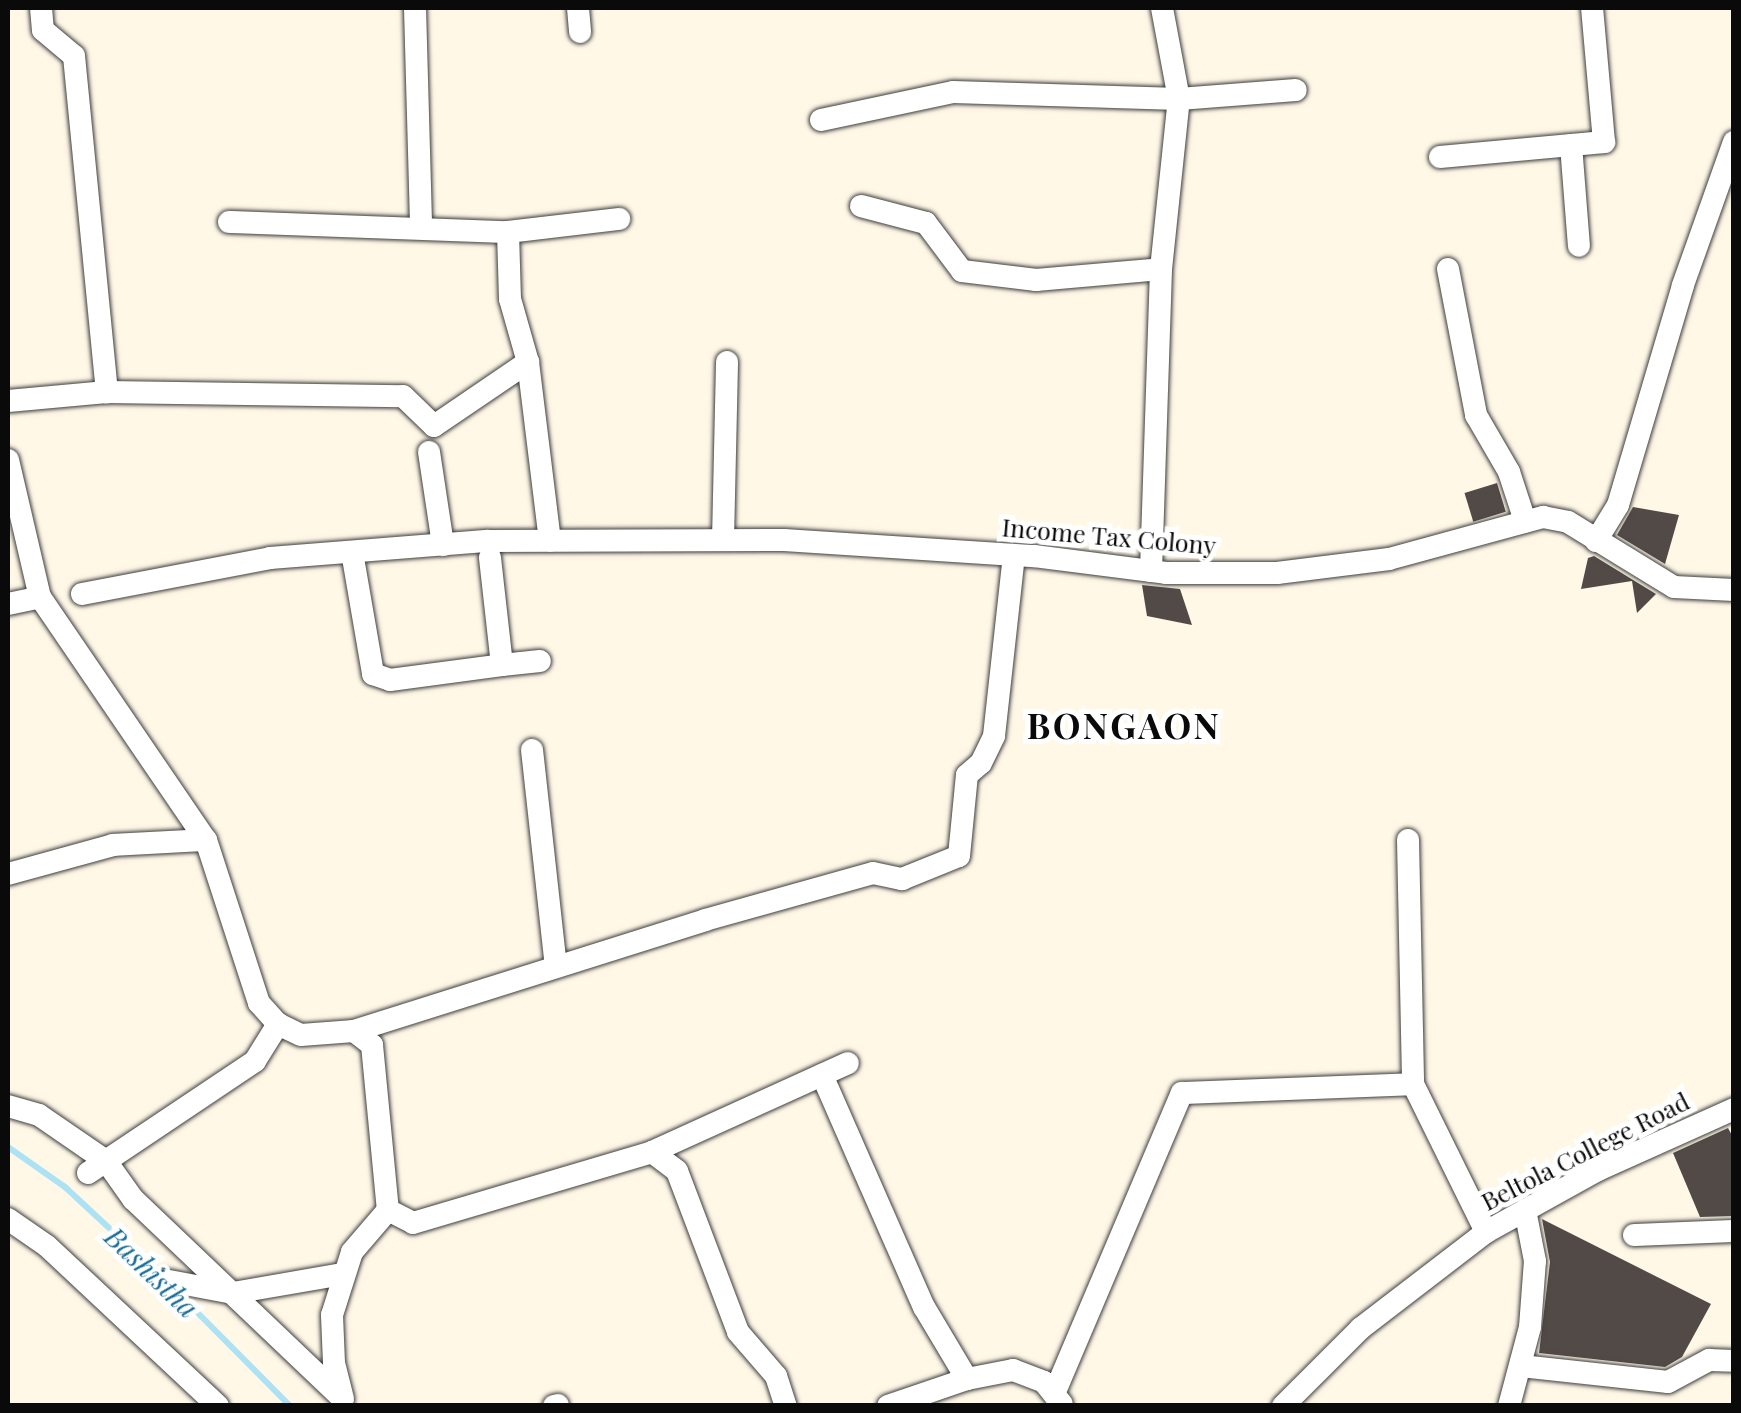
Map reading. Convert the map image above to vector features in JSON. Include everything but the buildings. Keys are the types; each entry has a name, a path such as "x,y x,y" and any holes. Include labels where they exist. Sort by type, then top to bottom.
{"street":[{"path":"42,8 44,30 74,56 107,392"},
{"path":"415,8 421,228"},
{"path":"578,8 580,32"},
{"path":"1150,572 1162,269 1179,99 1162,8"},
{"path":"1440,158 1604,142 1592,8"},
{"path":"821,120 953,92 1179,99 1296,90"},
{"path":"1596,541 1618,505 1683,285 1734,142"},
{"path":"1571,145 1579,246"},
{"path":"861,206 926,224 962,271 1036,280 1162,269"},
{"path":"228,222 508,232 619,219"},
{"path":"508,232 510,299 528,362 550,541"},
{"path":"1448,269 1476,416 1509,472 1526,521"},
{"path":"8,401 107,392 403,396 434,426 528,362"},
{"path":"724,540 727,362"},
{"path":"429,452 444,545"},
{"path":"8,460 40,596 206,840 259,1003 278,1024 300,1035 354,1031 556,966 873,873 902,879 959,856 967,776 981,763 994,736 1014,555"},
{"name":"Income Tax Colony","path":"82,594 270,558 574,540 724,540 1014,555 1150,572 1277,573 1389,559 1543,517 1568,522 1674,587 1734,590"},
{"path":"352,552 373,674 390,680 540,661"},
{"path":"490,558 502,665"},
{"path":"8,604 40,596"},
{"path":"532,750 556,966"},
{"path":"8,874 113,845 206,840"},
{"path":"1408,840 1413,1084 1486,1232"},
{"path":"97,1167 255,1062 278,1024"},
{"path":"345,1402 334,1363 332,1315 352,1252 388,1210 372,1044 354,1031"},
{"path":"388,1210 413,1223 652,1152 848,1064"},
{"path":"822,1075 924,1307 967,1378"},
{"path":"1058,1400 1182,1093 1413,1084"},
{"path":"8,1106 39,1115 133,1199 345,1402"},
{"name":"Beltola College Road","path":"1284,1406 1361,1328 1486,1232 1598,1170 1734,1109"},
{"path":"652,1152 678,1171 738,1332 776,1376 786,1406"},
{"path":"1509,1406 1530,1326 1535,1261 1525,1210"},
{"path":"8,1219 47,1246 218,1406"},
{"path":"1634,1235 1734,1231"},
{"path":"164,1280 233,1293 343,1274"},
{"path":"1521,1366 1668,1394 1709,1360 1734,1361"},
{"path":"888,1406 967,1378 1014,1370 1044,1382 1058,1400"}],"waterway":[{"name":"Bashistha","path":"8,1147 65,1187 162,1277"},
{"name":"Bashistha","path":"174,1289 290,1406"}],"district":[{"name":"BONGAON","path":"1124,725"}]}
